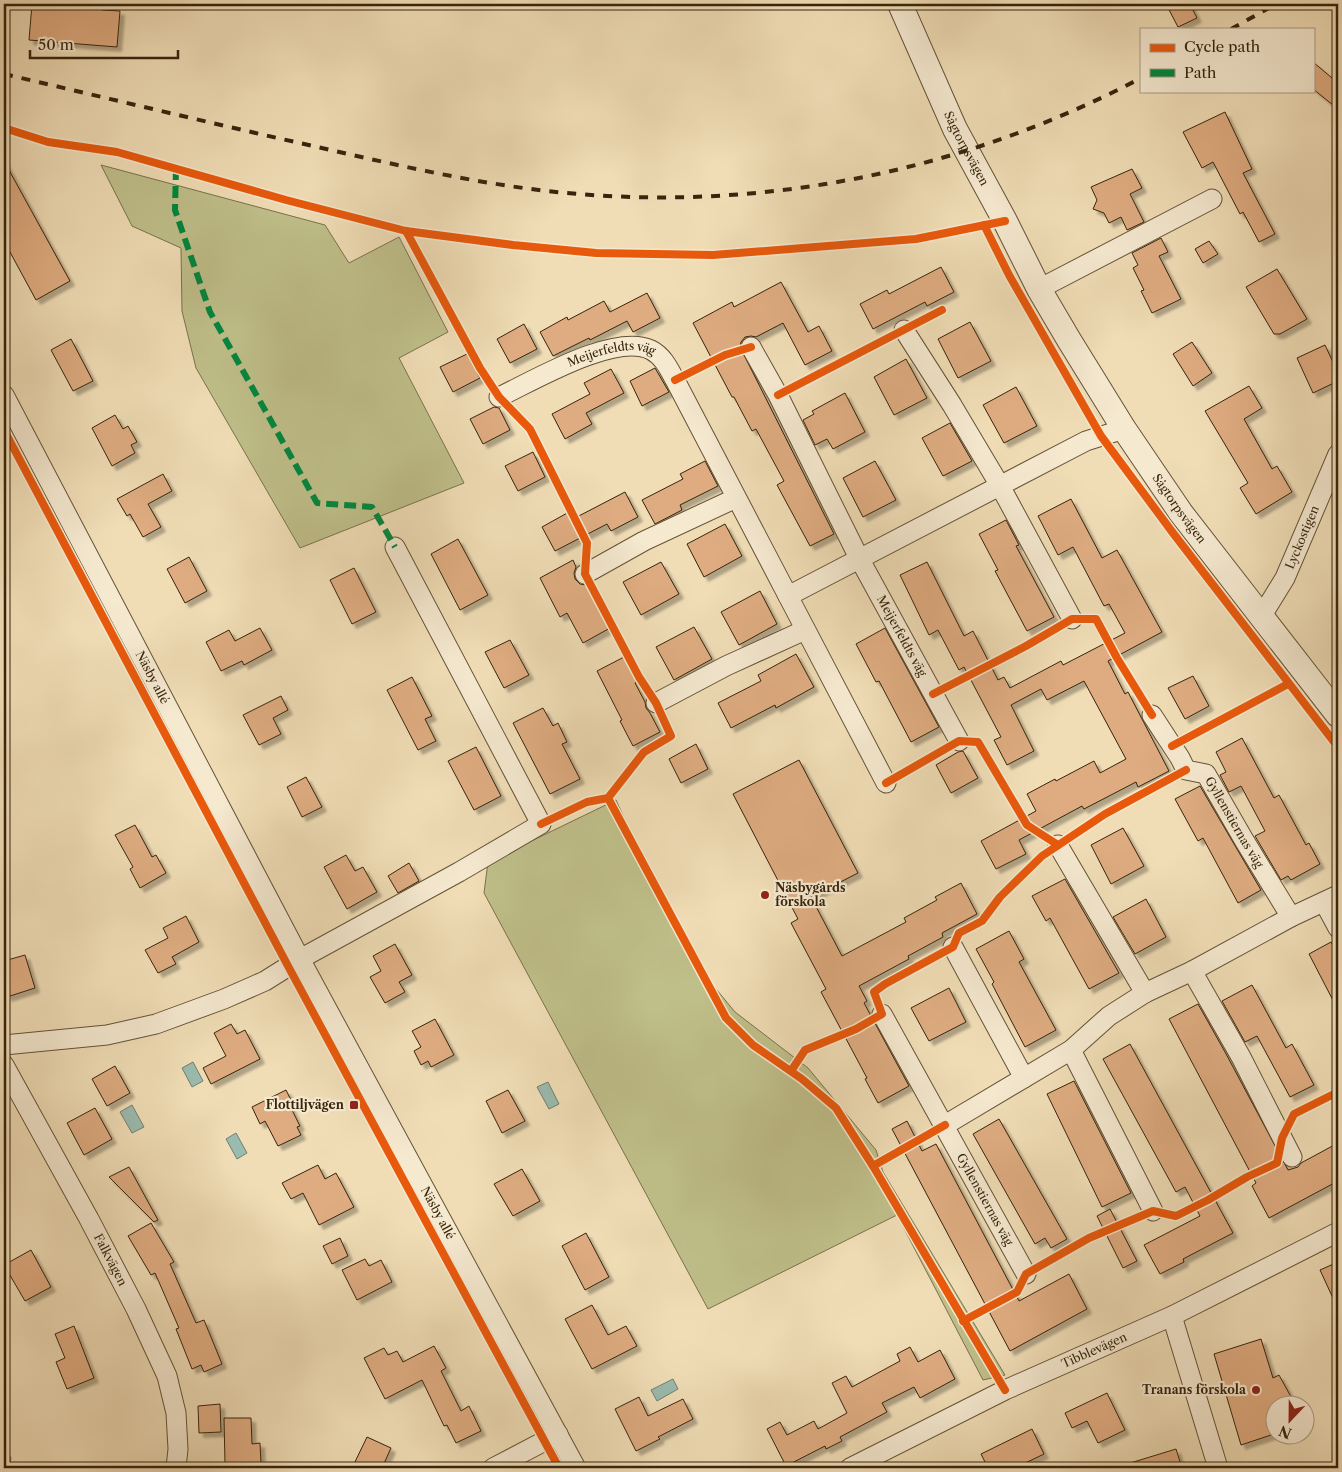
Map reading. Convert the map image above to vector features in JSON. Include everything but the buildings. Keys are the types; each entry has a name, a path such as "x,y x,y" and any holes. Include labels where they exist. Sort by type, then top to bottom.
{"street":[{"name":"Sågtorpsvägen","path":"900,4 955,129 1039,289 1124,429 1181,514 1338,715"},
{"path":"1039,289 1212,199"},
{"path":"904,330 952,404 999,484 1072,619"},
{"name":"Meijerfeldts väg","path":"499,397 590,354 630,346 652,350 663,360 886,783"},
{"name":"Meijerfeldts väg","path":"751,347 778,395 859,558 958,741"},
{"name":"Näsby allé","path":"4,395 300,959 576,1468"},
{"path":"788,596 1086,440 1124,429"},
{"name":"Lyckostigen","path":"1262,617 1285,578 1338,454"},
{"path":"585,574 644,541 736,498"},
{"path":"4,1045 107,1035 156,1024 224,999 265,981 300,959 459,872 541,824 395,547"},
{"path":"656,702 726,666 805,630"},
{"name":"Gyllenstiernas väg","path":"1152,715 1186,770 1206,774 1291,917"},
{"path":"1058,845 1145,993"},
{"path":"944,1125 1071,1050 1109,1016 1145,993 1192,971 1291,917 1331,898 1338,928"},
{"path":"953,947 1024,1078"},
{"path":"1192,971 1241,1057 1292,1157"},
{"name":"Gyllenstiernas väg","path":"882,1014 1026,1274"},
{"path":"1071,1050 1153,1211"},
{"name":"Falkvägen","path":"4,1065 89,1219 136,1309 167,1376 176,1413 178,1449 176,1468"},
{"name":"Tibblevägen","path":"850,1468 1005,1390 1172,1316 1338,1232"},
{"path":"1172,1316 1218,1468"},
{"path":"494,1468 558,1434"}],"green space":[{"path":"101,165 325,225 349,263 399,237 448,332 399,358 464,483 300,548 196,368 182,311 181,248 132,226"},
{"path":"616,800 702,972 735,1012 808,1068 876,1150 883,1172 1005,1375 983,1380 897,1215 708,1309 484,893 488,862"},
{"path":"4,1447 11,1458 9,1468 4,1468"}],"water":[{"path":"193,1062 203,1081 192,1087 182,1068"},
{"path":"548,1082 559,1104 549,1109 537,1087"},
{"path":"132,1105 144,1127 132,1133 120,1112"},
{"path":"236,1133 247,1153 237,1159 226,1139"},
{"path":"673,1379 678,1389 657,1401 651,1390"}],"railway":[{"path":"1233,28 1276,4"},
{"path":"4,74 445,175 545,191 652,197 724,195 796,188 868,176 938,159 1007,137 1075,110 1140,78"}],"marked path":[{"path":"176,168 175,210 210,312 317,503 372,507 395,547"}],"cycle path":[{"path":"4,128 48,142 117,152 286,200 406,231 513,245 596,253 713,255 916,239 1005,221"},
{"path":"984,225 1009,275 1101,436 1173,533 1338,747"},
{"path":"406,231 480,368 499,397 530,429 587,543 585,574 639,677 656,703 671,736 644,752 608,798 587,802 541,824"},
{"path":"778,395 942,310"},
{"path":"675,380 725,355 751,347"},
{"path":"4,430 288,966 559,1468"},
{"path":"933,694 1026,646 1072,619 1096,619 1117,658 1152,715"},
{"path":"1172,746 1288,684"},
{"path":"886,783 959,741 978,742 1027,825 1058,845"},
{"path":"791,1071 805,1050 856,1029 882,1014 874,992 885,984 953,947 959,933 982,921 1000,897 1042,856 1105,814 1186,770"},
{"path":"608,798 726,1018 753,1045 802,1079 836,1108 873,1166 1005,1390"},
{"path":"963,1321 1017,1292 1026,1274 1089,1238 1153,1211 1176,1216 1247,1177 1277,1163 1282,1138 1294,1114 1338,1092"},
{"path":"873,1166 945,1125"}],"place":[{"name":"Näsbygårds förskola","path":"765,895"},
{"name":"Flottiljvägen","path":"354,1105"},
{"name":"Tranans förskola","path":"1256,1390"}]}
